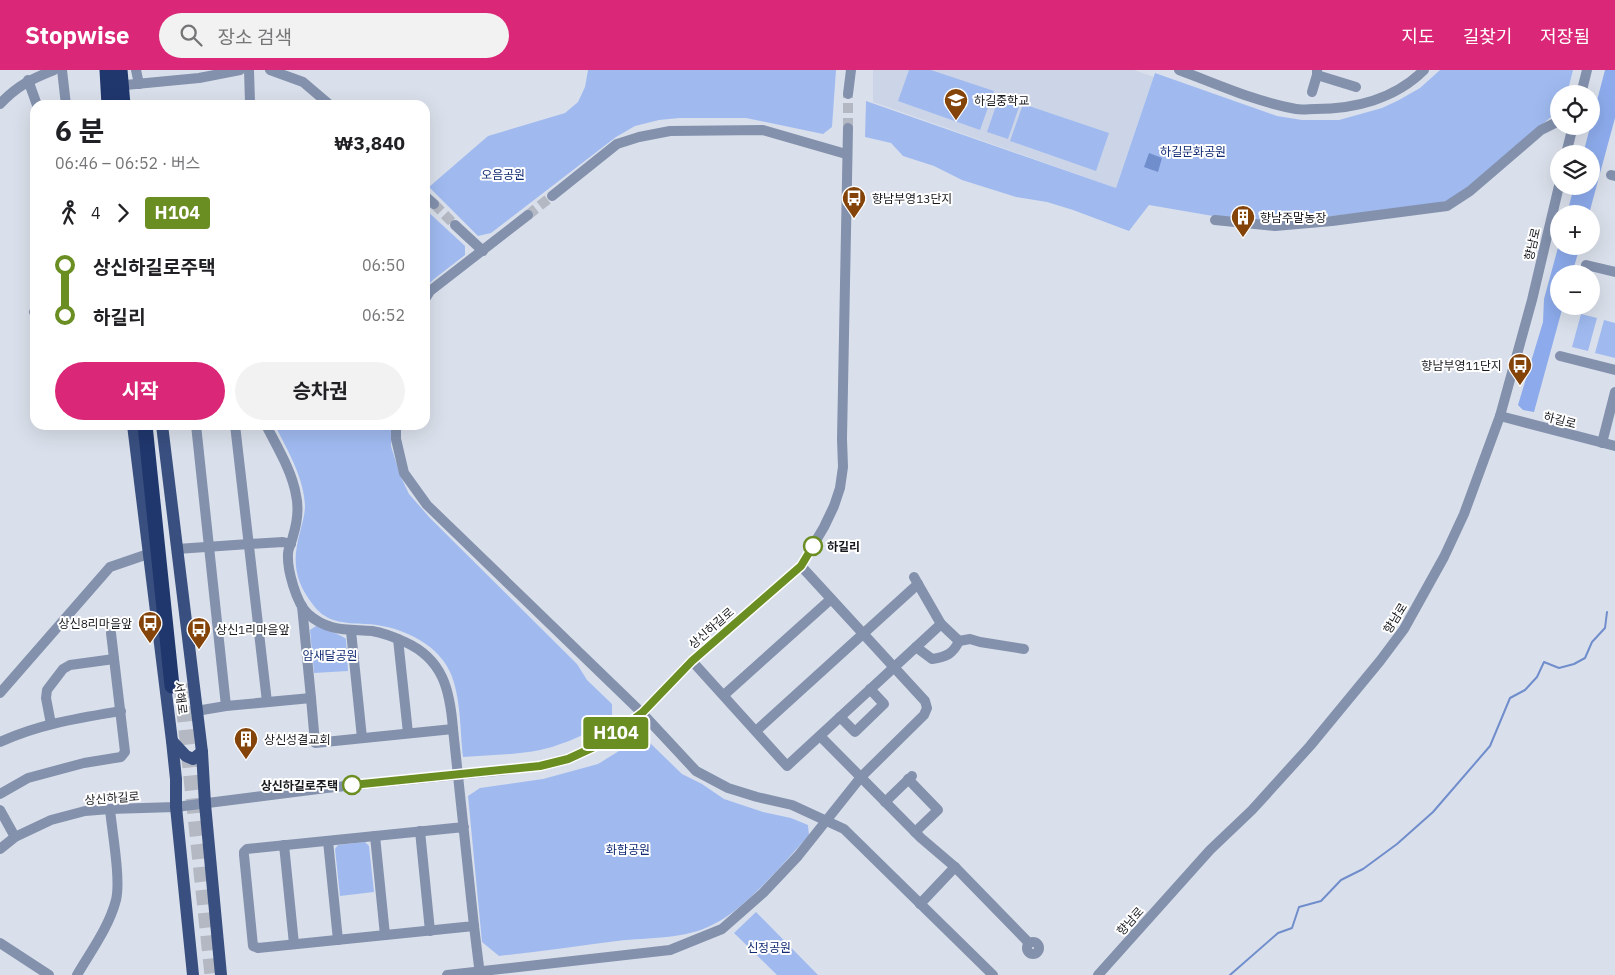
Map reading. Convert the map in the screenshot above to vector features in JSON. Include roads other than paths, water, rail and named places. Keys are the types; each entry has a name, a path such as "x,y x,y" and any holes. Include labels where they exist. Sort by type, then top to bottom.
{"highway":[{"path":"106,70 117,80 122,100"},
{"path":"111,100 117,80"},
{"name":"서해로","path":"147,430 177,685 152,430"}],"main road":[{"name":"서해로","path":"134,430 172,741 176,779 176,807 193,975"},
{"name":"서해로","path":"163,430 202,752 221,975"},
{"path":"172,741 186,756 193,759 202,752"}],"street":[{"path":"0,104 28,80 54,70"},
{"path":"62,70 65,100"},
{"path":"136,70 138,84"},
{"path":"117,80 138,84 198,78 240,70"},
{"path":"249,70 250,100"},
{"path":"270,70 303,82 324,100"},
{"path":"848,94 851,70"},
{"path":"1179,70 1264,101 1297,109 1339,109 1368,103 1395,91 1424,70"},
{"path":"1583,85 1587,70"},
{"path":"1312,92 1317,72 1356,87"},
{"path":"28,80 35,100"},
{"path":"1215,220 1275,226 1332,221 1448,206 1470,192 1541,130 1550,125"},
{"name":"상신하길로","path":"540,766 568,759 594,747 642,713 692,661 801,566 824,527 840,488 843,467 846,154 848,128"},
{"path":"552,196 617,144 639,137 670,131 763,130 846,154"},
{"name":"향남로","path":"1098,975 1210,850 1252,810 1310,746 1404,629 1444,557 1464,514 1500,416 1532,300 1557,195"},
{"path":"430,200 434,204"},
{"path":"430,291 528,215"},
{"path":"455,225 483,251"},
{"path":"1600,268 1615,272"},
{"path":"1560,356 1615,370"},
{"path":"1602,443 1615,392"},
{"name":"하길로","path":"1500,416 1615,446"},
{"path":"197,430 226,706"},
{"path":"236,430 266,702"},
{"path":"268,430 293,481 296,495 297,520 288,553 288,565 293,583 307,613 327,626 351,631 374,631 398,639 421,650 438,670 448,693 459,775 480,973"},
{"path":"396,430 396,439 404,473 427,505 642,713 696,771 728,788 792,805 844,829 993,975"},
{"path":"177,549 283,542 290,544"},
{"path":"0,693 110,567 148,554"},
{"path":"447,975 480,973 670,950 716,933 730,924 763,893 798,856 861,777 921,719 926,710 925,701 801,566"},
{"path":"756,731 863,633 916,580 940,624 959,641"},
{"path":"724,696 832,599"},
{"path":"302,605 315,743 453,729"},
{"path":"692,661 787,766 940,624"},
{"path":"351,631 362,738"},
{"path":"0,794 28,778 84,763 121,757 125,752 111,634"},
{"path":"398,639 408,733"},
{"path":"959,641 970,639 1024,649"},
{"path":"916,647 932,659 946,657 955,650 959,641"},
{"path":"51,724 46,698 47,690 63,669 70,665 114,659"},
{"path":"840,716 855,732 884,704 870,689"},
{"path":"196,711 226,706 311,698"},
{"path":"0,742 51,724 121,711"},
{"path":"820,736 915,832 955,867 1028,943"},
{"name":"상신하길로","path":"0,849 15,837 51,820 85,811 110,808 176,807 326,788 506,770"},
{"path":"885,802 910,778 938,810 915,832"},
{"path":"77,975 107,923 116,899 117,881 110,808"},
{"path":"0,810 15,837"},
{"path":"464,827 284,845 250,849 244,852 253,944 256,948 474,926"},
{"path":"420,831 430,930"},
{"path":"375,836 385,935"},
{"path":"328,841 338,940"},
{"path":"284,845 294,944"},
{"path":"920,904 955,867"},
{"path":"0,943 49,975"}],"waterway":[{"path":"1230,975 1278,933 1292,928 1299,907 1321,901 1341,880 1363,869 1397,844 1433,812 1490,746 1510,698 1525,690 1537,677 1544,662 1559,668 1574,664 1585,658 1592,642 1605,628 1607,612"}],"tunnel":[{"path":"848,94 848,128"},
{"path":"528,215 552,196"},
{"path":"434,204 455,225"},
{"path":"181,684 212,975"},
{"path":"506,770 540,766"}],"place":[{"name":"하길중학교","path":"956,121"},
{"name":"향남부영13단지","path":"854,219"},
{"name":"향남주말농장","path":"1243,238"},
{"name":"향남부영11단지","path":"1520,386"},
{"name":"하길리","path":"813,546"},
{"name":"상신8리마을앞","path":"150,644"},
{"name":"상신1리마을앞","path":"199,650"},
{"name":"상신성결교회","path":"246,760"},
{"name":"상신하길로주택","path":"352,785"}],"park label":[{"name":"하길문화공원","path":"1193,151"},
{"name":"오음공원","path":"503,174"},
{"name":"암새달공원","path":"330,655"},
{"name":"화합공원","path":"628,849"},
{"name":"신정공원","path":"769,947"}]}
